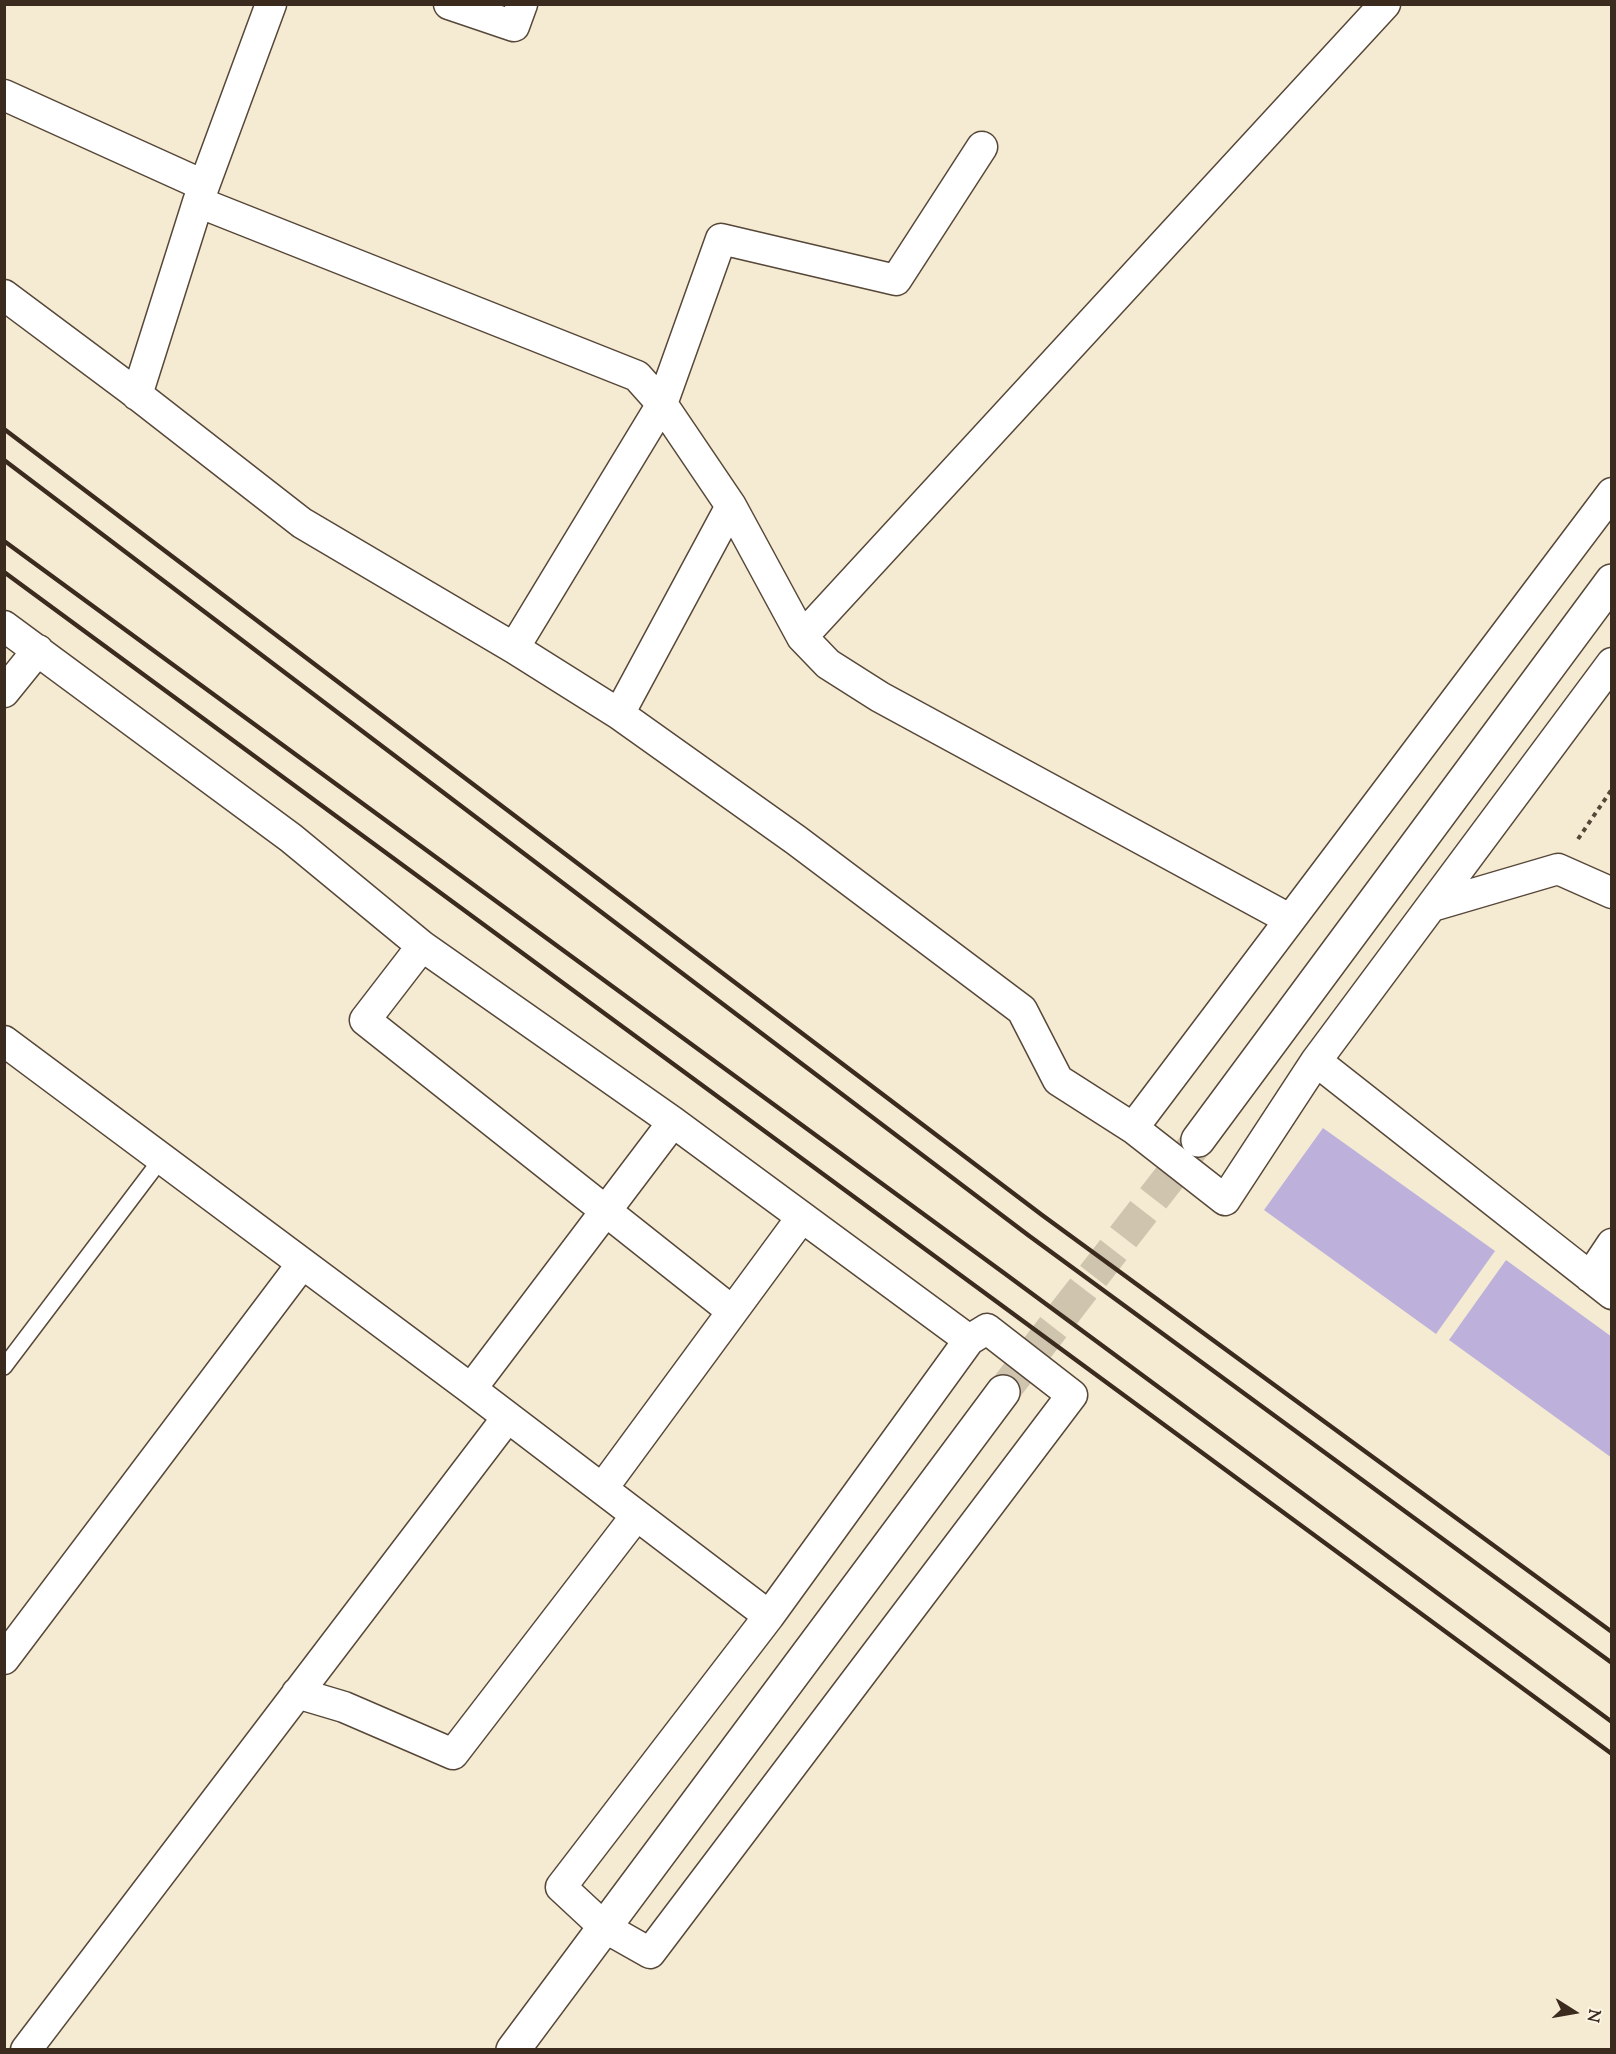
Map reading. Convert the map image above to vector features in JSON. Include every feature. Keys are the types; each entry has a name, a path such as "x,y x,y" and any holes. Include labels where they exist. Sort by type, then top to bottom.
{"street":[{"path":"137,395 201,194 271,4"},
{"path":"449,4 514,26 522,4"},
{"path":"802,637 1383,5"},
{"path":"4,95 201,194 637,376 662,404 731,506 802,637 828,664 880,697 1289,919"},
{"path":"514,648 662,404 721,238 896,280 982,147"},
{"path":"4,295 302,523 514,648 620,714 796,840 1022,1010 1058,1080 1133,1128 1225,1200 1316,1061 1611,663"},
{"path":"1133,1128 1611,493"},
{"path":"620,714 731,506"},
{"path":"1198,1140 1611,581"},
{"path":"4,626 291,838 422,946 673,1122 969,1340"},
{"path":"4,692 38,650"},
{"path":"1432,906 1558,870 1611,893"},
{"path":"422,946 365,1020 732,1311"},
{"path":"4,1041 471,1389 769,1616"},
{"path":"1316,1061 1601,1286 1611,1245"},
{"path":"471,1389 673,1122"},
{"path":"602,1490 802,1216"},
{"path":"4,1659 302,1264"},
{"path":"987,1329 1072,1395 650,1953 604,1927 561,1887 769,1616 969,1340 987,1329"},
{"path":"513,2049 1003,1392"},
{"path":"26,2049 507,1418"},
{"path":"297,1693 344,1707 453,1754 636,1516"}],"lane":[{"path":"4,1367 162,1158"}],"path":[{"path":"1558,870 1611,789"}],"building":[{"path":"1323,1128 1495,1251 1436,1334 1264,1210"},
{"path":"1506,1260 1612,1337 1612,1458 1449,1340"}],"tunnel":[{"path":"1003,1392 1197,1142"}],"railway":[{"path":"4,429 1042,1215 1612,1632"},
{"path":"4,460 1028,1235 1612,1663"},
{"path":"4,541 1004,1273 1612,1722"},
{"path":"4,572 1612,1754"}]}
